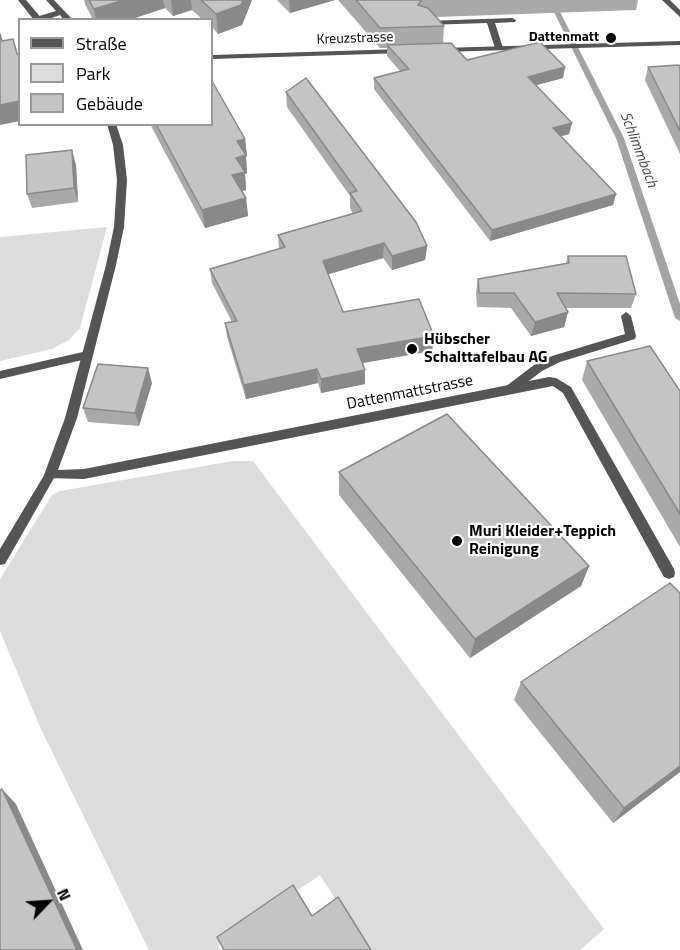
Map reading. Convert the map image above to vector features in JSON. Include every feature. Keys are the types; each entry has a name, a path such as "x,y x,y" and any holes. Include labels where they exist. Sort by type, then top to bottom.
{"street":[{"path":"22,0 38,18"},
{"path":"50,0 67,18"},
{"path":"666,0 680,15"},
{"path":"42,18 62,12"},
{"path":"423,24 512,20"},
{"path":"490,21 499,48"},
{"path":"437,50 680,43"},
{"name":"Kreuzstrasse","path":"213,57 413,51"},
{"path":"0,560 50,475 71,418 111,265 121,209 122,180 118,145 112,126"},
{"path":"509,390 538,368 556,359 632,336 626,316"},
{"path":"0,375 87,355"},
{"name":"Dattenmattstrasse","path":"50,475 84,474 549,381 556,382 567,390 669,573"}],"green space":[{"path":"107,227 80,328 69,340 52,349 0,361 0,237"},
{"path":"233,461 253,461 604,929 580,950 368,950 320,875 218,945 220,950 149,950 40,727 0,631 0,579 52,495 60,491"}],"building":[{"path":"89,0 124,0 94,9"},
{"path":"201,0 243,0 241,5 216,14"},
{"path":"356,0 420,0 418,5 428,8 444,26 380,28"},
{"path":"0,34 2,41 13,39 18,54 18,101 0,105"},
{"path":"540,42 565,67 528,77 572,123 553,128 616,194 492,230 374,78 409,69 387,45 451,43 467,60"},
{"path":"679,65 680,68 680,131 648,67"},
{"path":"306,78 416,222 427,246 392,256 384,243 323,261 343,312 419,299 434,336 357,349 365,370 321,379 317,369 244,385 225,323 237,321 210,269 285,247 278,235 362,211 350,193 357,191 286,92"},
{"path":"213,83 245,139 237,141 246,155 236,158 245,172 232,175 246,198 202,210 157,126 213,126"},
{"path":"72,150 74,188 27,194 26,155"},
{"path":"568,256 626,256 636,294 557,293 568,312 535,322 514,293 479,293 478,279 569,263"},
{"path":"650,346 680,391 680,514 587,361"},
{"path":"98,364 148,368 135,413 83,408"},
{"name":"Muri Kleider+Teppich Reinigung","path":"447,414 589,566 475,639 339,472"},
{"path":"670,583 680,593 680,766 624,808 521,682"},
{"path":"2,789 77,950 0,950 0,790"},
{"path":"293,885 312,916 338,897 371,950 224,950 217,937"}],"waterway":[{"name":"Schlimmbach","path":"551,0 620,138 680,318"}],"place":[{"name":"Dattenmatt","path":"611,38"},
{"name":"Hübscher Schalttafelbau AG","path":"412,349"},
{"name":"Muri Kleider+Teppich Reinigung","path":"457,541"}]}
